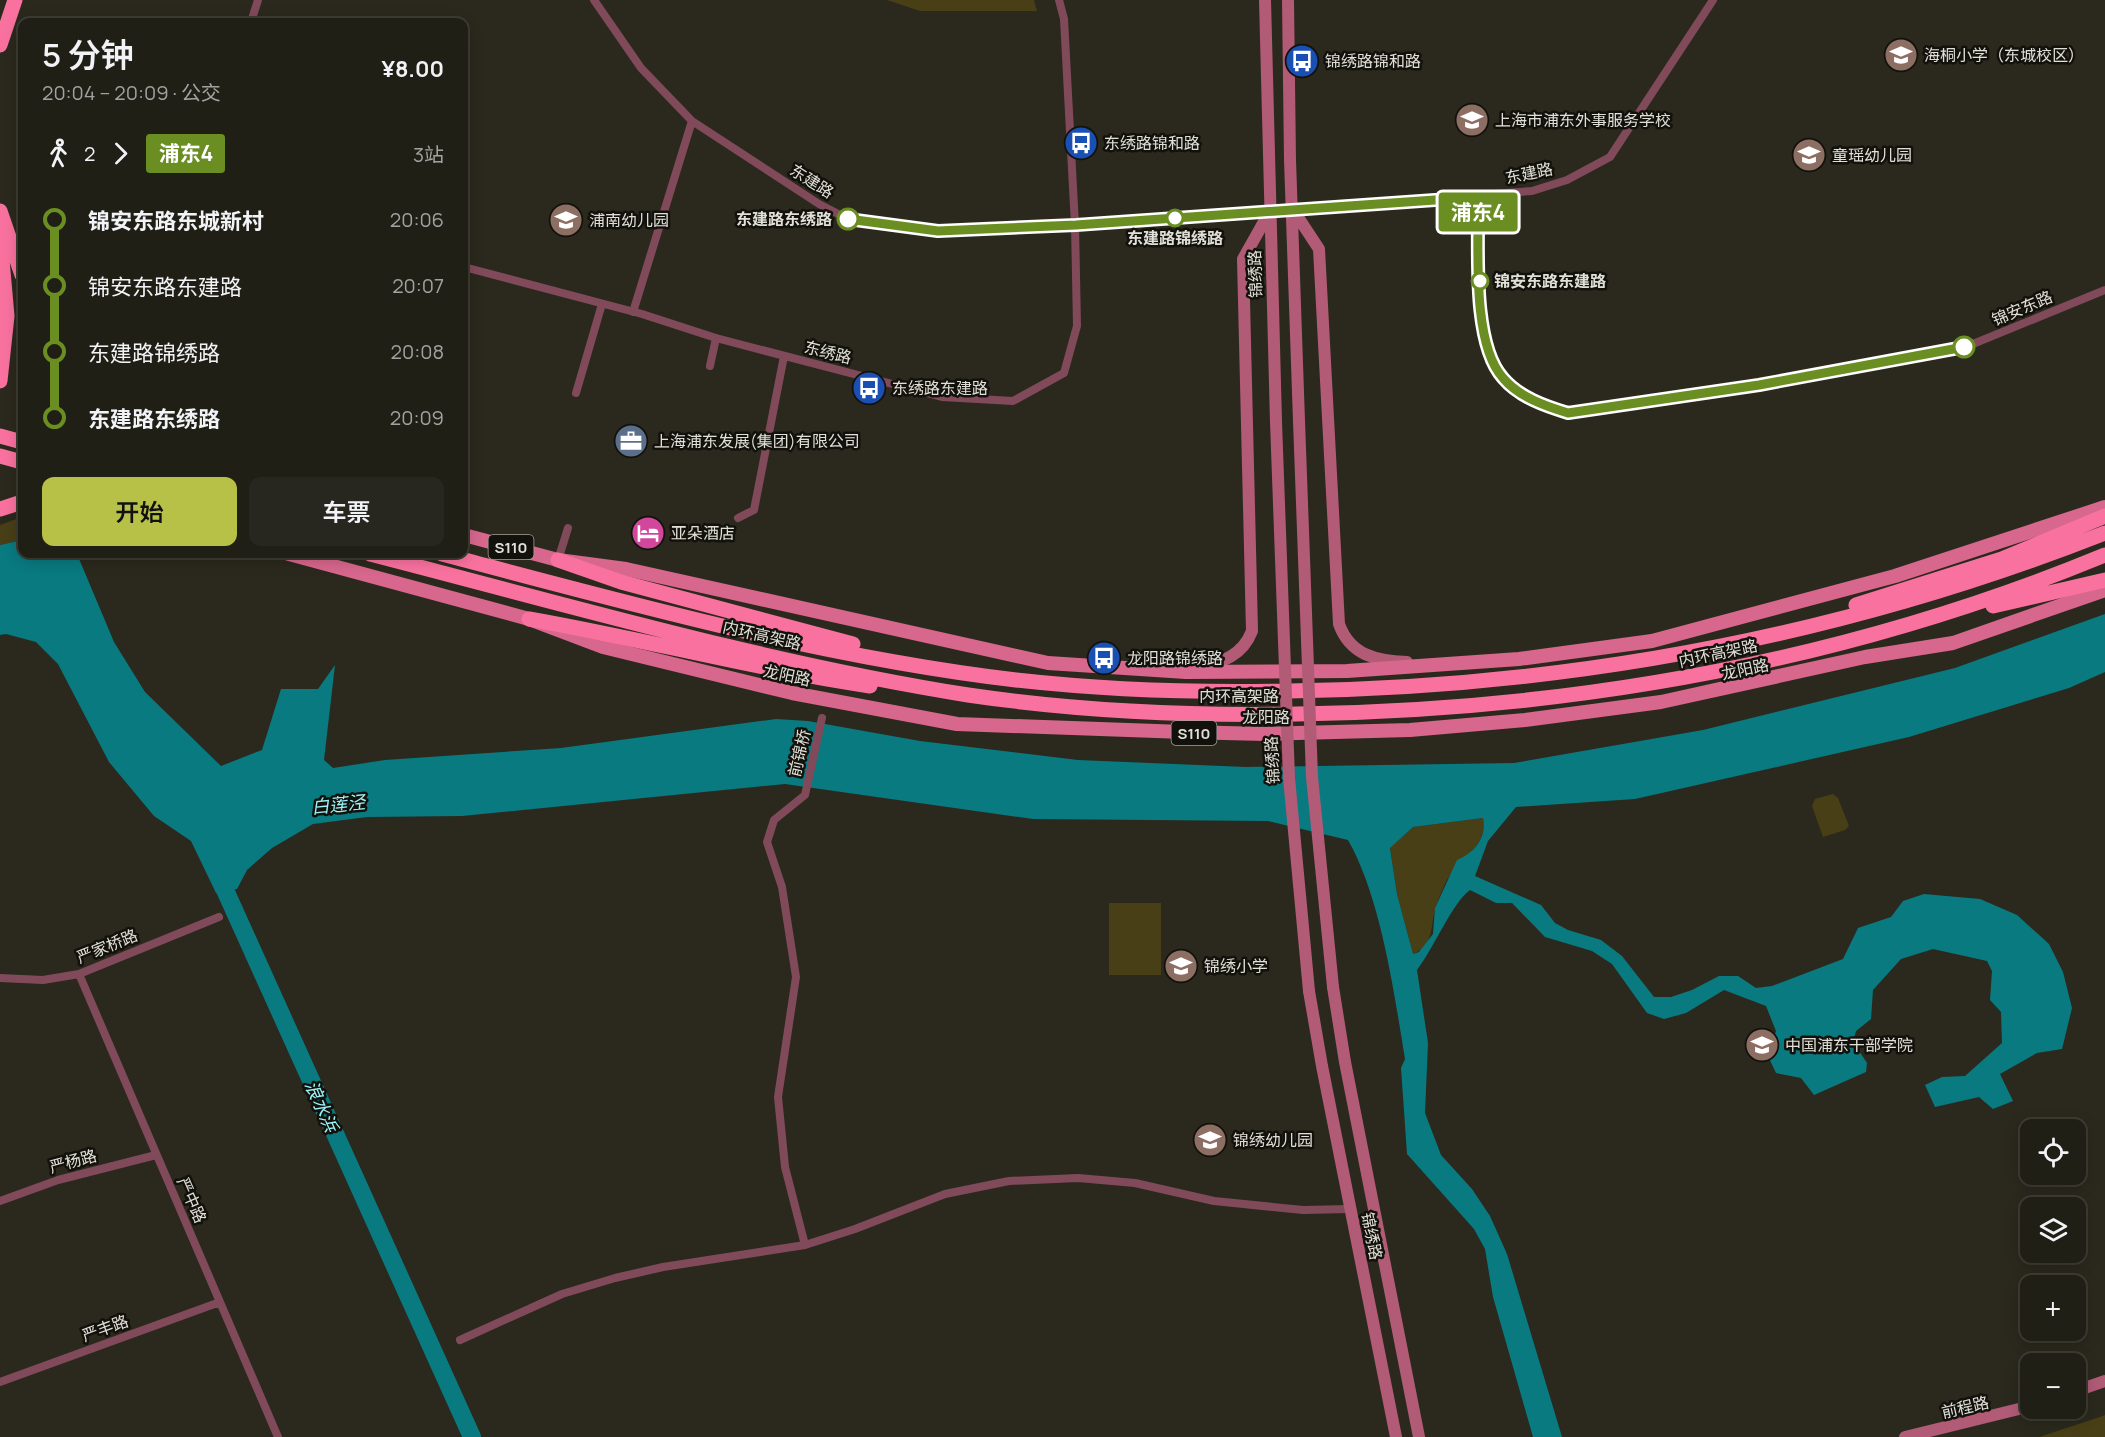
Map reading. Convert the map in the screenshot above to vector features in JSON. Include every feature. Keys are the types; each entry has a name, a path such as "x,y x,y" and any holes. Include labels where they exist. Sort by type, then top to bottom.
{"highway":[{"path":"0,45 15,0"},
{"path":"0,211 18,263"},
{"path":"0,237 6,286 6,336 0,381"},
{"path":"0,434 18,439"},
{"path":"0,456 18,461"},
{"path":"0,509 18,503"},
{"path":"1716,648 2002,559 2105,516"},
{"name":"内环高架路","path":"456,558 804,644 969,674 1122,689 1348,690 1521,678 1716,648 1794,631 1903,602 2013,567 2105,533"},
{"name":"内环高架路","path":"385,558 736,647 967,694 1068,706 1184,714 1410,711 1523,701 1658,684 1800,654 1896,628 1991,598 2105,555"},
{"path":"558,560 621,582 969,674"},
{"path":"1896,628 2105,580"},
{"path":"529,619 807,676 872,686 967,694"}],"main road":[{"name":"锦绣路","path":"1265,0 1276,422 1289,778 1309,991 1396,1437"},
{"name":"锦绣路","path":"1288,0 1292,208 1312,777 1333,987 1345,1062 1419,1437"},
{"path":"1292,208 1319,249 1334,558 1338,615 1342,632 1356,650 1378,660 1491,662"},
{"path":"1186,672 1233,656 1242,649 1252,631 1243,259 1270,211"},
{"path":"0,463 18,468"},
{"name":"S110","path":"468,536 558,560 626,569 1030,660 1094,668 1186,672 1347,671 1491,662 1571,653 1666,637 1917,570 2105,507"},
{"name":"龙阳路","path":"304,558 529,619 603,647 698,672 792,693 957,724 1184,732 1350,733 1525,720 1713,693 1865,657 1969,638 2105,590"},
{"path":"2086,1388 2105,1381"},
{"name":"前程路","path":"1905,1437 1935,1434 2020,1409"}],"street":[{"path":"252,18 258,0"},
{"name":"东建路","path":"594,0 640,68 692,121 809,197 848,219 938,231 1076,225 1292,208 1478,197 1533,191 1567,180 1610,157 1713,0"},
{"name":"东绣路","path":"468,268 633,312 716,338 942,397 1013,401 1064,373 1077,326 1076,225 1064,19 1059,0"},
{"path":"633,312 692,121"},
{"name":"锦安东路","path":"1478,197 1484,340 1502,378 1544,406 1568,413 1759,385 1963,348 2105,290"},
{"path":"576,393 602,304"},
{"path":"710,366 716,338"},
{"path":"738,518 754,510 784,356"},
{"path":"558,560 568,528"},
{"name":"前锦桥","path":"805,1245 785,1167 778,1097 796,977 782,887 766,842 774,820 805,795 822,718"},
{"name":"严家桥路","path":"0,978 43,980 79,974 219,917"},
{"name":"严中路","path":"79,974 278,1437"},
{"name":"严杨路","path":"0,1201 58,1180 156,1155"},
{"path":"460,1340 562,1294 615,1278 663,1267 728,1259 805,1245 855,1229 945,1194 1009,1181 1078,1178 1135,1183 1214,1201 1303,1210 1350,1209"},
{"name":"严丰路","path":"0,1382 220,1302"}],"shaded area":[{"path":"887,0 1034,0 1037,11 920,11"},
{"path":"18,518 18,541 0,545 0,525"},
{"path":"1833,794 1838,798 1849,826 1845,830 1823,837 1812,806 1815,799"},
{"path":"1483,818 1484,828 1477,846 1445,884 1436,906 1428,940 1425,946 1413,954 1397,894 1390,847 1413,827"},
{"path":"1109,903 1161,903 1161,975 1109,975"},
{"path":"2105,1415 2105,1437 2039,1437 2100,1417"}],"water":[{"name":"白莲泾","path":"18,541 18,558 79,558 114,642 145,692 221,766 262,750 281,689 318,689 335,665 324,760 333,768 385,760 561,748 776,719 808,721 920,741 1078,760 1246,767 1514,763 1703,730 1955,668 2105,614 2105,672 2069,688 1909,737 1635,799 1516,807 1488,841 1475,876 1541,905 1555,923 1568,930 1601,940 1622,956 1654,997 1671,997 1692,990 1719,976 1738,976 1756,988 1772,986 1843,959 1858,928 1891,917 1903,901 1924,894 1980,899 2017,915 2049,944 2063,972 2072,1008 2062,1049 2037,1053 2000,1074 2013,1101 1993,1109 1979,1097 1935,1107 1925,1085 1942,1077 1965,1076 2002,1043 2001,1012 1990,1000 1992,971 1987,961 1933,949 1901,959 1873,990 1871,1019 1856,1031 1853,1042 1867,1063 1866,1072 1814,1095 1801,1078 1776,1073 1768,1056 1776,1031 1766,1006 1724,990 1686,1013 1664,1019 1647,1013 1612,964 1592,951 1545,937 1512,903 1496,903 1470,890 1450,915 1417,970 1428,1043 1425,1113 1441,1155 1472,1189 1490,1216 1507,1254 1562,1437 1533,1437 1493,1297 1485,1249 1474,1229 1407,1154 1401,1068 1405,1059 1391,976 1378,917 1359,863 1348,840 1268,821 1033,819 785,784 462,816 367,817 313,824 272,848 247,870 237,889 216,893 191,841 154,816 109,762 58,664 36,642 6,634 0,635 0,545","holes":["1483,818 1483,832 1474,849 1457,860 1435,908 1433,934 1419,952 1413,954 1397,894 1390,848 1413,827"]}],"waterway":[{"name":"浪水浜","path":"216,870 472,1437"}],"bus line":[{"name":"浦东4","path":"848,219 900,228 938,231 1076,225 1292,208 1478,197 1484,340 1502,378 1544,406 1568,413 1759,385 1964,347"}],"place":[{"name":"海桐小学（东城校区）","path":"1901,55"},
{"name":"锦绣路锦和路","path":"1302,61"},
{"name":"上海市浦东外事服务学校","path":"1472,120"},
{"name":"东绣路锦和路","path":"1081,143"},
{"name":"童瑶幼儿园","path":"1809,155"},
{"name":"东建路锦绣路","path":"1175,218"},
{"name":"东建路东绣路","path":"848,219"},
{"name":"浦南幼儿园","path":"566,220"},
{"name":"锦安东路东建路","path":"1480,281"},
{"name":"东绣路东建路","path":"869,388"},
{"name":"上海浦东发展(集团)有限公司","path":"631,441"},
{"name":"亚朵酒店","path":"648,533"},
{"name":"龙阳路锦绣路","path":"1104,658"},
{"name":"锦绣小学","path":"1181,966"},
{"name":"中国浦东干部学院","path":"1762,1045"},
{"name":"锦绣幼儿园","path":"1210,1140"}]}
